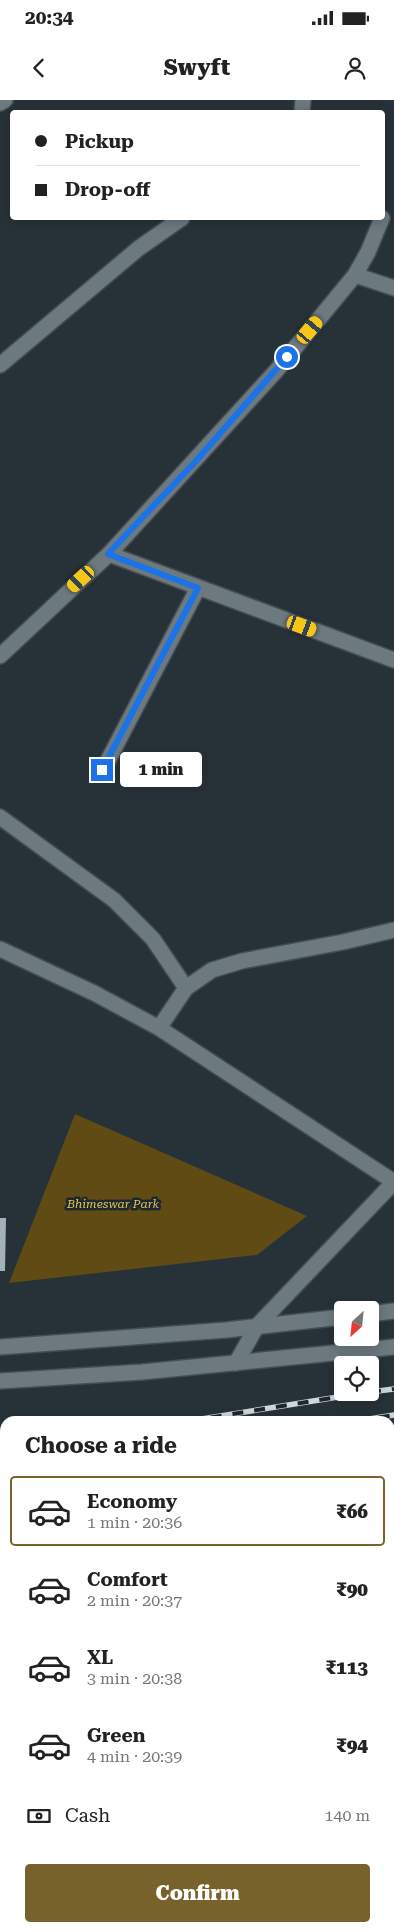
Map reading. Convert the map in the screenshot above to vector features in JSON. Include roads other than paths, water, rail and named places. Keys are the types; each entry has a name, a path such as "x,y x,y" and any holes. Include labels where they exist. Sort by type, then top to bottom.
{"street":[{"path":"0,103 5,100"},
{"path":"0,365 138,248 179,220"},
{"path":"0,656 108,554 270,378 355,275 368,252 381,220"},
{"path":"355,275 394,288"},
{"path":"108,554 394,660"},
{"path":"102,770 198,588"},
{"path":"0,817 114,900 153,939 186,988"},
{"path":"159,1028 186,988 212,970 242,960 343,942 394,930"},
{"path":"0,949 94,993 159,1028 394,1182 258,1326 236,1362"},
{"path":"379,1313 394,1311"},
{"path":"0,1347 258,1326 334,1318"},
{"path":"0,1381 142,1372 394,1347"}],"railway":[{"path":"379,1391 394,1389"},
{"path":"220,1416 334,1398"},
{"path":"388,1416 394,1415"}],"park label":[{"name":"Bhimeswar Park","path":"113,1204"}]}
